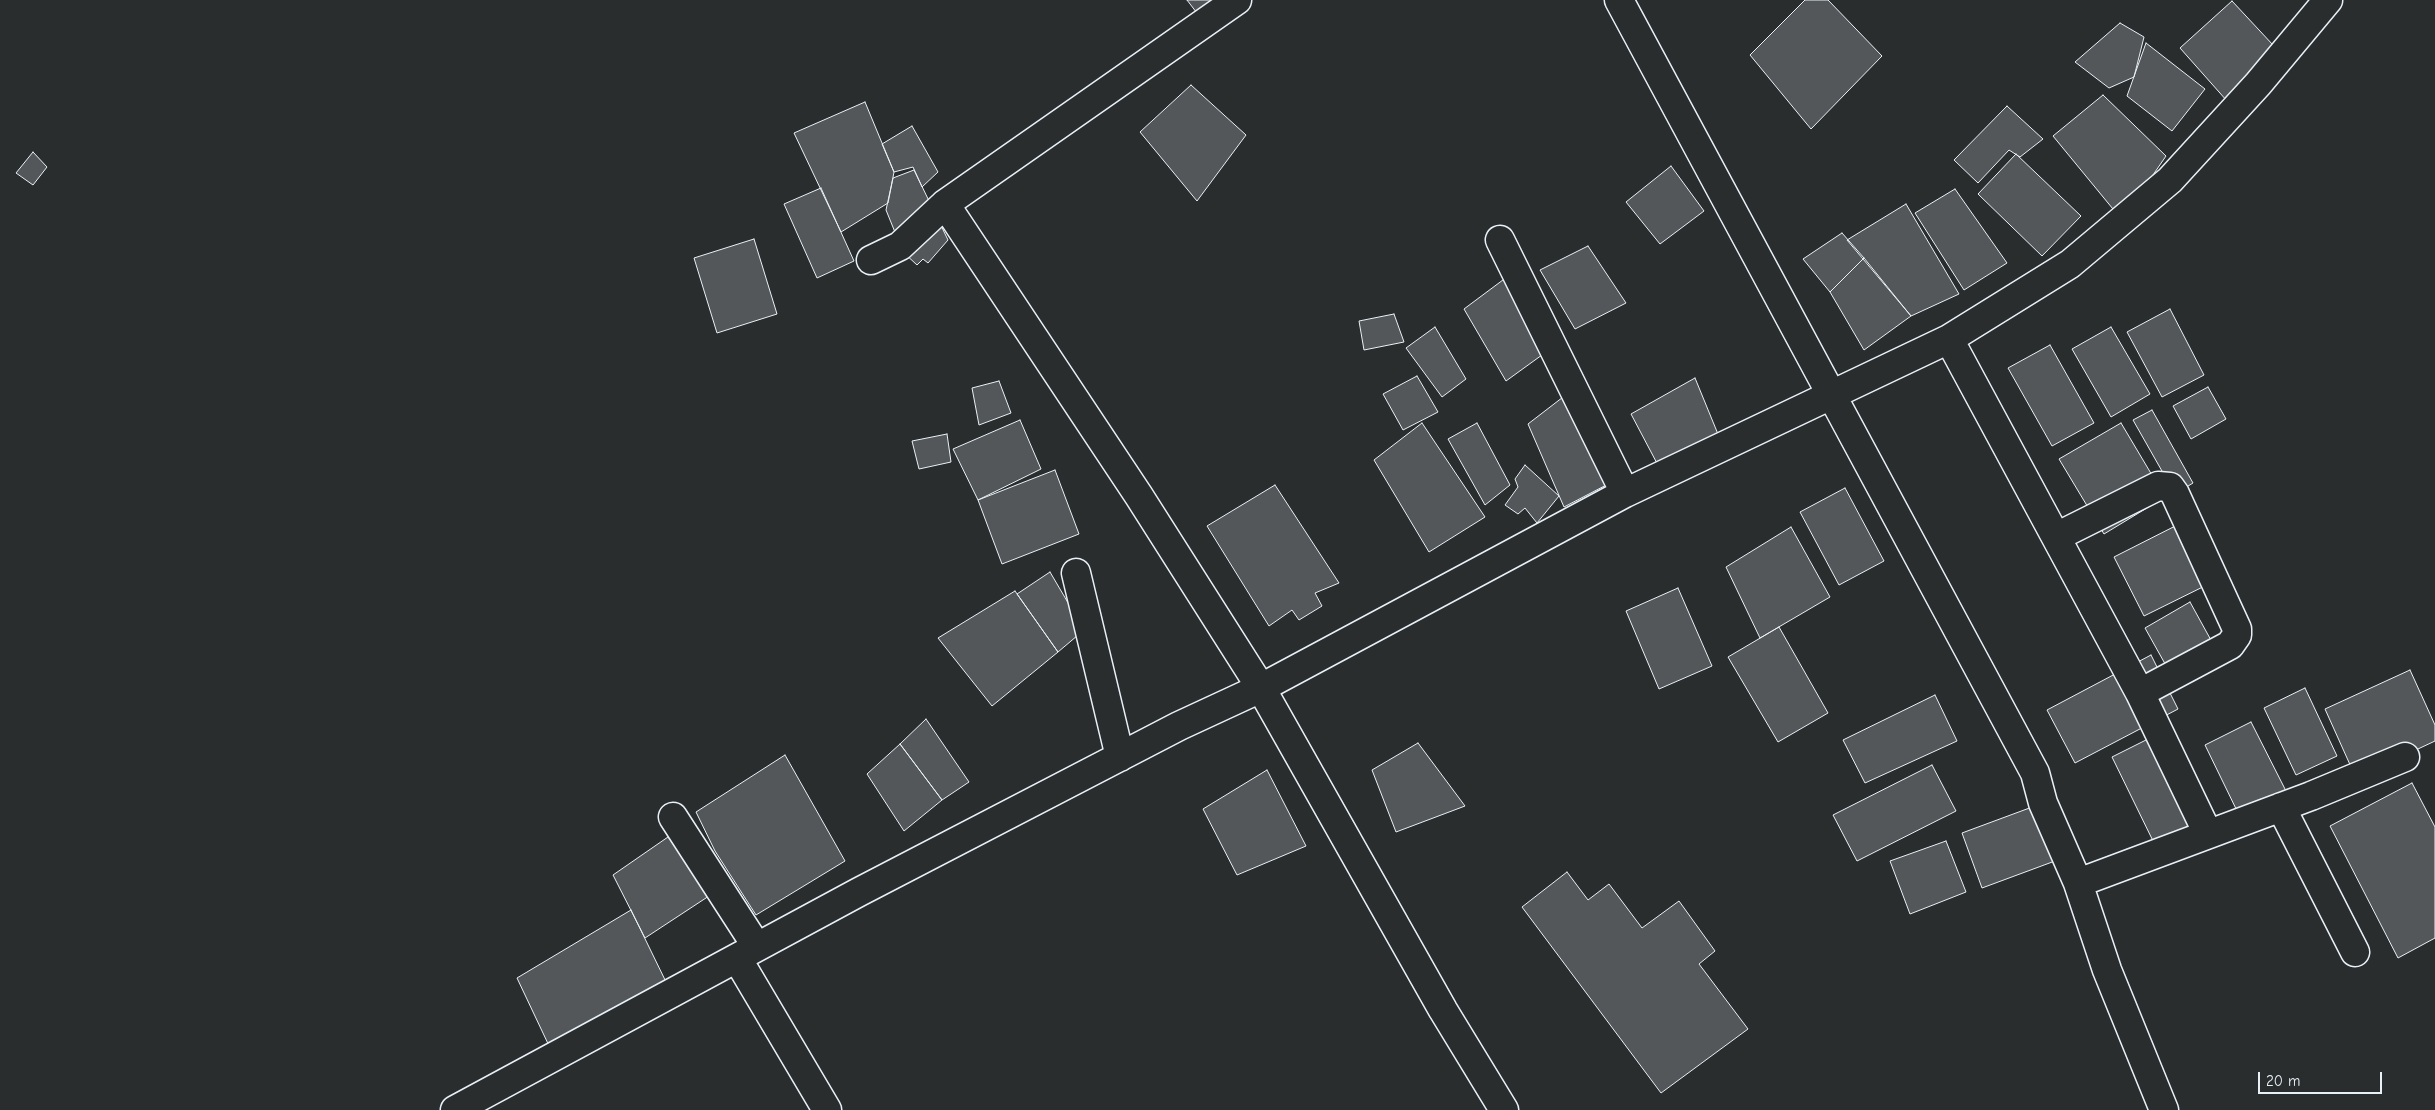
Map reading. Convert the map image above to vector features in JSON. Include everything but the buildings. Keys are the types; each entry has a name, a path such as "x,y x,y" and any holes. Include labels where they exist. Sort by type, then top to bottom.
{"street":[{"path":"871,260 900,246 945,204 1237,0"},
{"path":"1619,0 2035,773 2043,803 2078,883 2107,970 2164,1110"},
{"path":"455,1110 489,1102 747,953 1120,757 1261,688 1625,493 1949,339 2070,264 2170,180 2258,84 2328,0"},
{"path":"945,204 1139,496 1261,688 1443,1010 1504,1110"},
{"path":"1500,240 1625,493"},
{"path":"1949,339 2140,694 2208,834"},
{"path":"2056,537 2158,486 2170,487 2175,494 2237,629 2237,634 2230,645 2140,694"},
{"path":"1076,573 1120,757"},
{"path":"2078,883 2281,807 2405,757"},
{"path":"2281,807 2356,952"},
{"path":"673,817 747,953 827,1110"}]}
